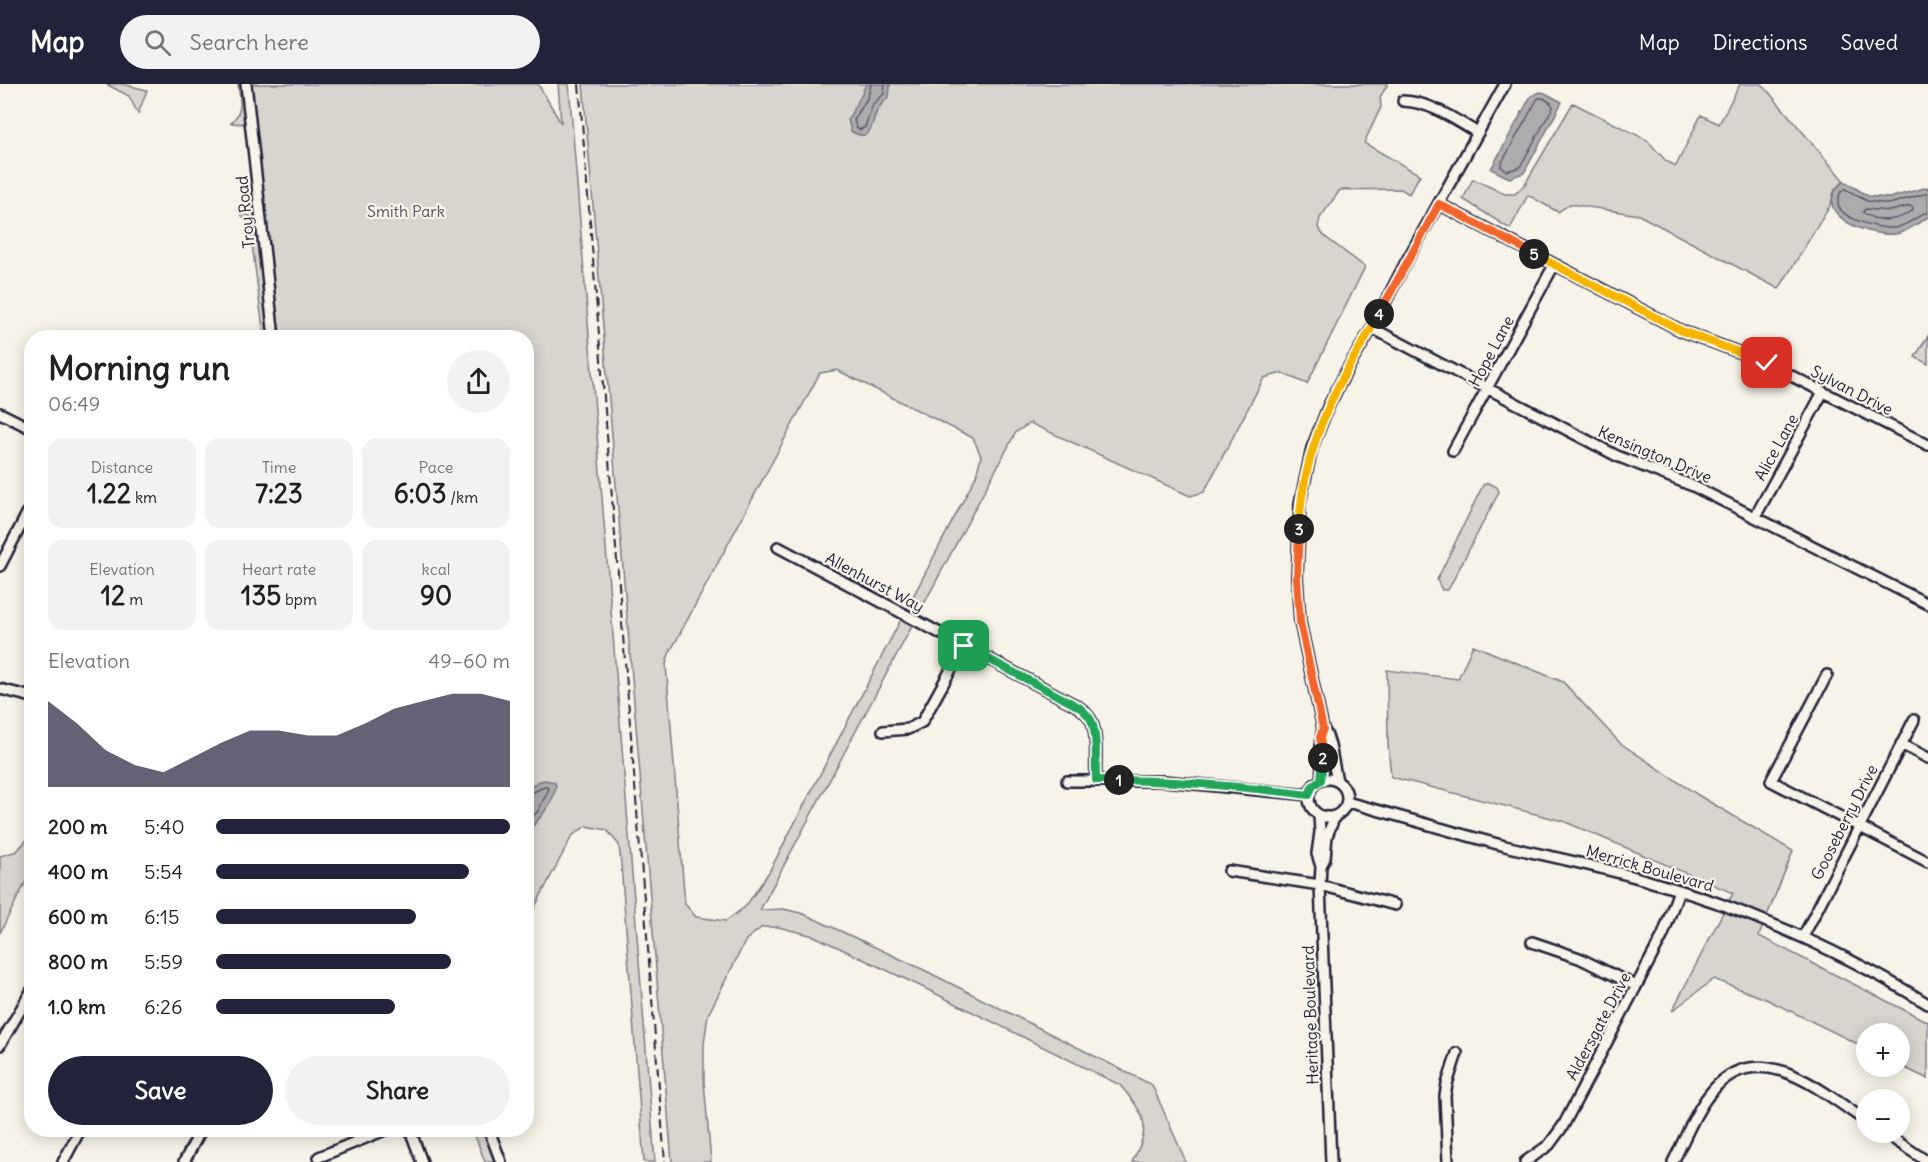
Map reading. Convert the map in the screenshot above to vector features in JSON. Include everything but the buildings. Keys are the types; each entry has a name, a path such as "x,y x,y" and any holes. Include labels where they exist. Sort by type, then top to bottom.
{"street":[{"name":"Troy Road","path":"246,84 273,330"},
{"path":"1337,780 1329,778 1321,780 1312,787 1309,795 1312,808 1319,815 1335,816 1343,811 1347,802 1346,790 1337,780 1328,735 1323,729 1300,622 1297,578 1300,503 1312,448 1328,407 1348,368 1505,84"},
{"path":"1403,101 1430,106 1478,133"},
{"name":"Sylvan Drive","path":"1439,204 1682,331 1762,361 1928,445"},
{"name":"Hope Lane","path":"1453,451 1554,265"},
{"name":"Kensington Drive","path":"1372,328 1617,456 1693,486 1928,604"},
{"name":"Alice Lane","path":"1755,517 1823,392"},
{"path":"0,413 24,425"},
{"path":"0,566 24,520"},
{"name":"Allenhurst Way","path":"778,547 1079,707 1088,714 1092,722 1096,780"},
{"path":"883,731 908,729 922,722 964,646"},
{"path":"1827,675 1771,781 1928,862"},
{"path":"0,689 24,695"},
{"name":"Gooseberry Drive","path":"1803,937 1914,720"},
{"path":"1321,780 1323,757 1320,737 1323,729"},
{"path":"1901,744 1928,758"},
{"path":"1067,781 1164,781 1248,787 1309,795"},
{"name":"Merrick Boulevard","path":"1347,802 1471,837 1642,879 1722,904 1803,937 1857,963 1928,1004"},
{"name":"Heritage Boulevard","path":"1319,815 1320,832 1317,854 1321,866 1331,1162"},
{"name":"Heritage Boulevard","path":"1321,866 1325,858 1327,836 1335,816"},
{"path":"1229,871 1320,885 1395,904"},
{"name":"Aldersgate Drive","path":"1525,1162 1549,1145 1563,1126 1663,936 1679,890"},
{"path":"1532,942 1590,963 1636,986"},
{"path":"0,1045 24,1004"},
{"path":"1448,1162 1445,1096 1457,1053"},
{"path":"1673,1162 1714,1088 1731,1075 1750,1068 1773,1068 1791,1073 1856,1115"},
{"path":"63,1162 76,1137"},
{"path":"184,1162 197,1137"},
{"path":"319,1157 368,1137"},
{"path":"413,1137 422,1162"},
{"path":"492,1137 501,1162"},
{"path":"1899,1143 1925,1161"}],"green space":[{"path":"106,84 122,84 147,90 138,114 129,96"},
{"path":"238,84 242,84 246,124 231,123 239,109"},
{"name":"Smith Park","path":"251,84 538,84 561,123 558,84 569,84 655,1162 644,1162 619,845 607,830 586,826 572,836 534,909 534,330 278,330"},
{"path":"583,84 1388,84 1380,97 1381,107 1364,143 1420,175 1409,194 1401,189 1340,190 1320,218 1318,227 1324,236 1365,267 1307,384 1282,373 1264,378 1204,492 1190,496 1030,423 1016,432 760,910 784,909 804,914 924,970 1152,1085 1186,1162 1132,1162 1142,1139 1143,1121 1136,1105 1120,1085 814,936 778,927 762,927 746,940 708,1015 704,1044 704,1082 711,1162 672,1162","holes":["837,370 973,438 981,456 976,476 769,872 746,906 726,921 696,917 685,904 666,664 669,654 820,373"]},
{"path":"1740,84 1762,84 1844,181 1835,189 1831,204 1779,289 1639,215 1570,204 1558,212 1528,195 1510,229 1463,199 1473,179 1505,194 1515,194 1525,184 1573,103 1647,140 1666,161 1676,166 1701,115 1719,124"},
{"path":"239,211 256,219 269,330 263,330 250,228"},
{"path":"1928,336 1928,364 1915,357"},
{"path":"1488,483 1497,487 1499,492 1448,590 1442,590 1437,580 1483,485"},
{"path":"1473,645 1563,682 1620,743 1698,795 1793,851 1759,936 1928,1022 1928,1079 1910,1070 1910,1023 1856,1023 1856,1043 1768,1000 1714,979 1672,1011 1733,893 1563,821 1391,777 1387,670 1458,679"},
{"path":"24,843 24,885 0,933 0,856 17,851"},
{"path":"476,1137 486,1137 495,1162 485,1162"}],"water":[{"path":"866,84 890,84 890,90 888,97 878,109 870,130 864,135 858,135 851,131 848,119"},
{"path":"1540,92 1562,102 1524,173 1509,178 1491,169 1531,96"},
{"path":"1844,181 1868,196 1889,198 1928,187 1928,217 1908,230 1895,234 1883,234 1857,227 1836,213 1832,203 1834,193"},
{"path":"545,780 554,782 556,785 552,799 534,824 534,785"}],"railway":[{"path":"579,84 665,1162"}],"route":[{"path":"964,646 1079,707 1088,714 1094,733 1096,780 1164,781 1248,787 1309,795 1314,784 1321,780 1323,757 1320,737 1323,729 1300,622 1297,578 1300,503 1312,448 1328,407 1348,368 1439,204 1677,328 1767,363"}]}
